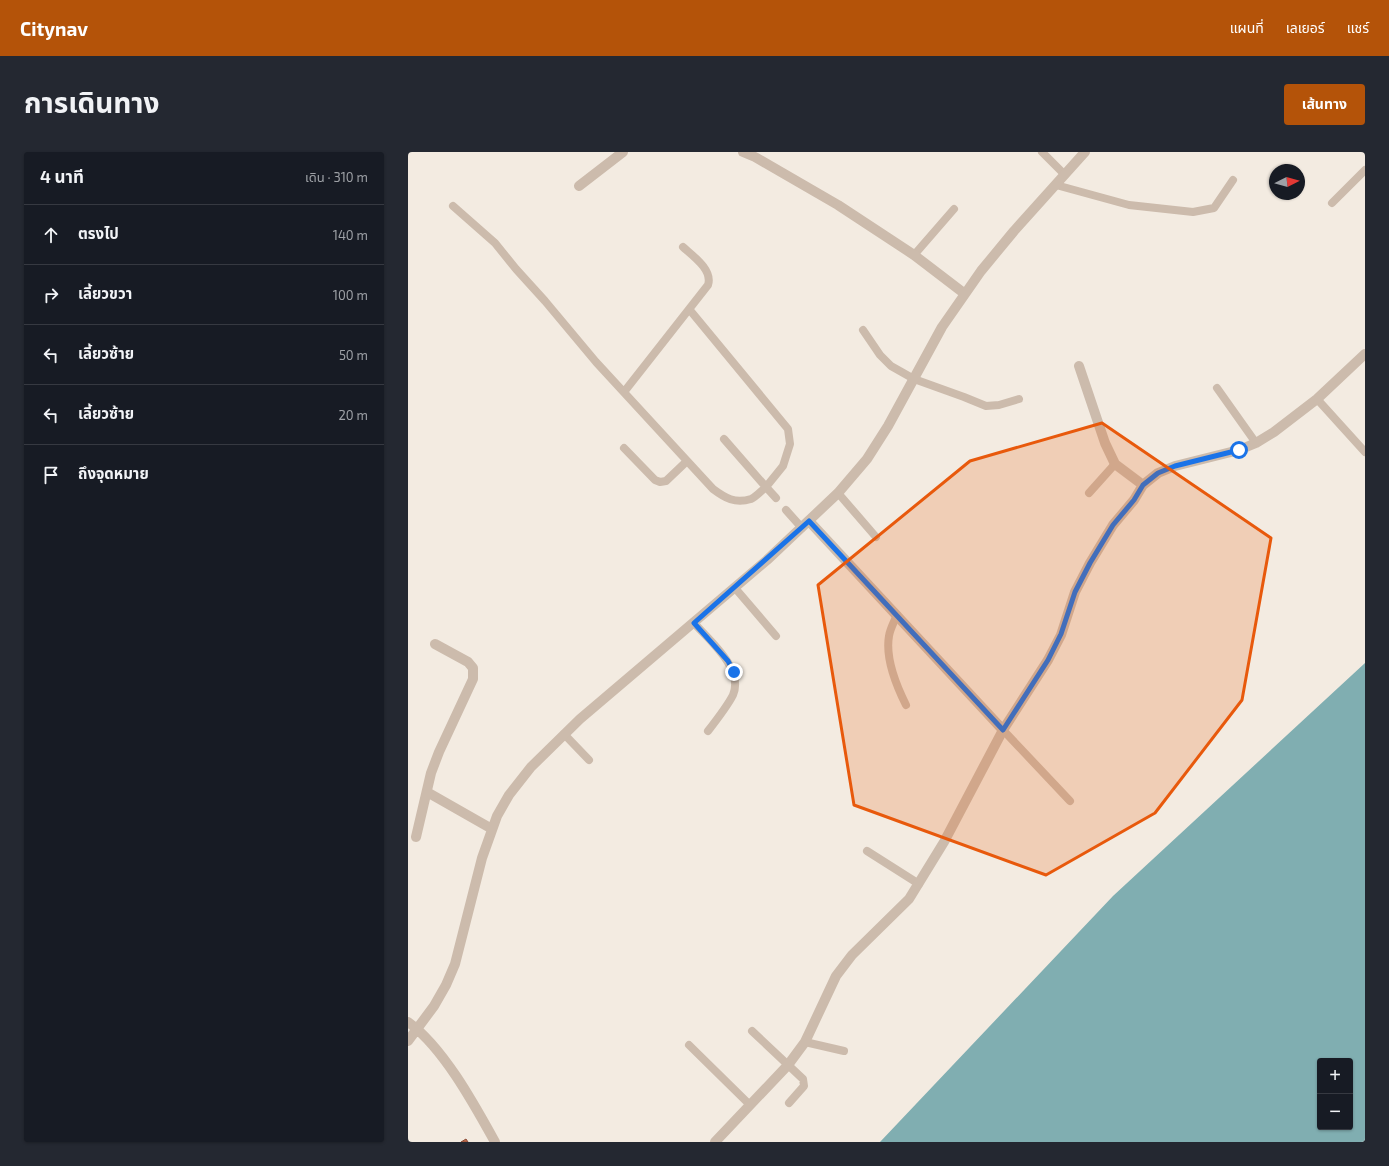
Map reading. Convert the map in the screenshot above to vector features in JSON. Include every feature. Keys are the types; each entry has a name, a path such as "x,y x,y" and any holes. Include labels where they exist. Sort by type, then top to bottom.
{"street":[{"path":"579,186 623,152"},
{"path":"744,152 838,205 914,255 965,294"},
{"path":"408,1041 446,985 455,964 482,858 497,816 510,795 531,767 580,719 734,588 805,525 838,493 867,459 888,426 942,327 981,271 1014,231 1085,152"},
{"path":"715,1142 788,1065 805,1042 836,976 852,955 909,899 919,884 944,842 1003,730 1048,660 1061,634 1075,592 1090,563 1113,525 1134,500 1143,485 1158,473 1175,466 1239,450 1256,443 1274,432 1317,399 1365,354"},
{"path":"1079,366 1105,443 1115,464 1143,485"},
{"path":"805,525 897,615 1003,730"},
{"path":"416,838 431,773 438,752 473,679 473,668 468,662 435,644"},
{"path":"427,792 492,829"},
{"path":"408,1022 417,1029 440,1055 474,1104 495,1142"}],"lane":[{"path":"1042,152 1065,175"},
{"path":"1332,202 1365,170"},
{"path":"1056,185 1129,205 1193,212 1214,208 1233,180"},
{"path":"453,206 495,243 516,270 545,301 596,362 713,490 726,498 736,500 752,499 766,487 784,466 790,444 788,429 689,309"},
{"path":"914,255 954,209"},
{"path":"624,392 708,285 710,280 708,274 683,247"},
{"path":"863,330 880,355 891,366 914,379 986,406 999,405 1019,399"},
{"path":"1217,388 1256,443"},
{"path":"1317,399 1365,452"},
{"path":"724,439 776,498"},
{"path":"624,448 654,480 660,482 666,481 686,460"},
{"path":"1089,493 1115,464"},
{"path":"838,493 876,537"},
{"path":"786,510 805,525"},
{"path":"734,588 776,636"},
{"path":"897,615 889,634 888,645 890,662 897,687 906,705"},
{"path":"694,623 728,661 734,672 736,684 733,696 708,732"},
{"path":"1003,730 1070,801"},
{"path":"564,734 589,760"},
{"path":"867,851 919,884"},
{"path":"752,1030 803,1080 804,1086 789,1103"},
{"path":"805,1042 844,1051"},
{"path":"690,1045 750,1105"}],"highlighted area":[{"path":"1102,423 1271,538 1242,700 1155,813 1046,875 854,805 818,585 970,461"}],"water":[{"path":"1365,663 1365,1142 880,1142 1113,896"}],"building":[{"path":"466,1139 468,1142 461,1142"}],"route":[{"path":"734,672 728,661 694,623 793,537 809,521 1003,730 1048,660 1061,634 1075,592 1090,563 1113,525 1134,500 1143,485 1158,473 1175,466 1239,450"}]}
